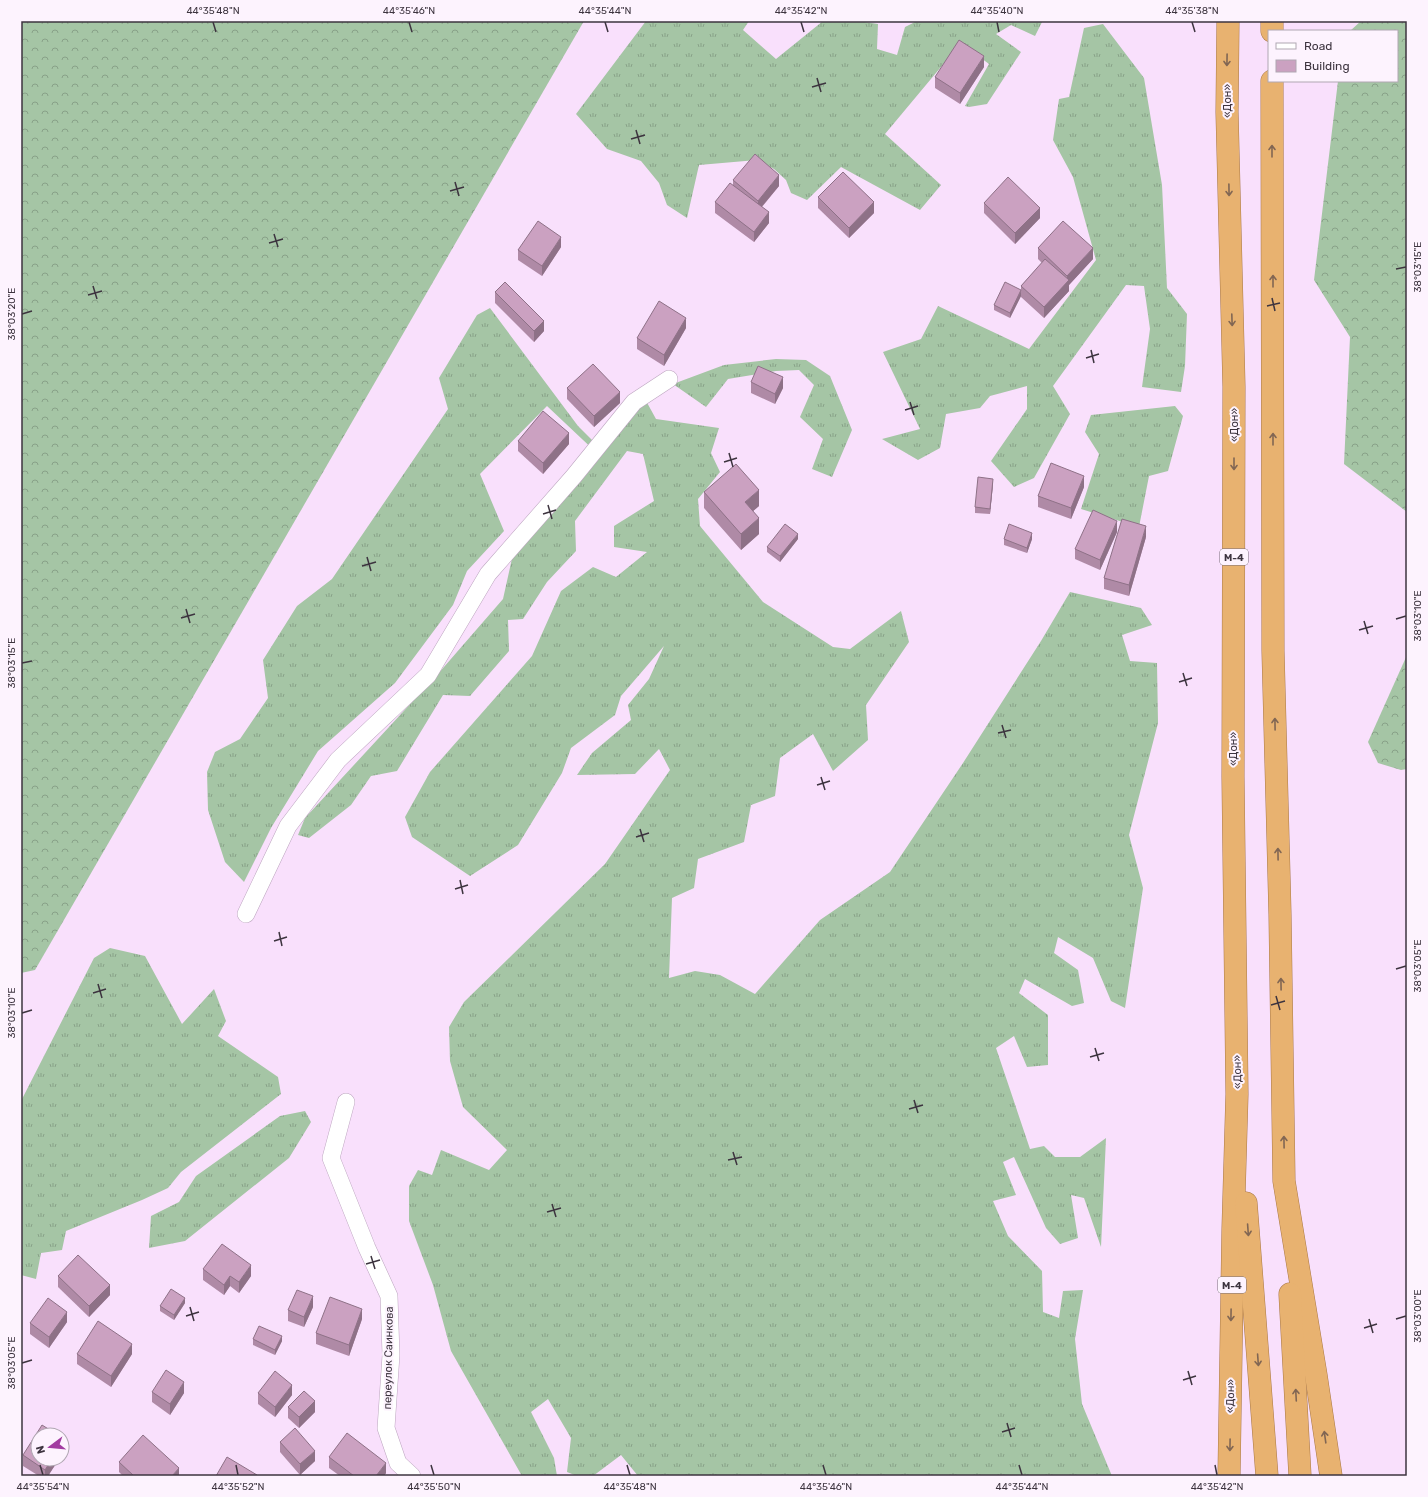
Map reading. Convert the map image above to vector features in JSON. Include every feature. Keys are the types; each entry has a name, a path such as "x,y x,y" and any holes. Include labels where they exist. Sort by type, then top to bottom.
{"highway":[{"name":"«Дон»","path":"1228,21 1227,112 1234,387 1233,777 1237,1094 1232,1229 1229,1476"},
{"path":"1272,82 1274,478 1273,651 1280,922 1284,1180 1300,1476"},
{"path":"1237,1094 1267,1476"},
{"path":"1284,1180 1315,1367 1331,1476"}],"street":[{"path":"246,914 288,826 338,760 428,675 488,574 574,476 634,402 669,379"},
{"name":"переулок Саинкова","path":"346,1102 331,1158 367,1248 389,1296 391,1355 386,1428 398,1463 412,1476"}],"green space":[{"path":"21,21 584,21 35,970 21,973"},
{"path":"646,21 749,21 743,30 776,59 823,21 858,21 878,24 877,49 897,55 905,27 917,21 1042,22 1035,36 1011,25 996,34 1021,52 987,104 969,107 965,106 989,64 961,43 885,134 941,185 920,210 841,167 807,200 791,193 786,180 774,169 757,160 699,165 687,218 667,205 659,183 641,161 607,149 576,114"},
{"path":"1361,21 1407,21 1407,512 1344,464 1350,337 1314,280 1338,82 1398,82 1398,30 1351,30"},
{"path":"1103,24 1144,78 1162,185 1167,288 1187,314 1185,366 1181,392 1142,387 1150,329 1144,286 1126,285 1053,386 1070,414 1034,478 1014,487 991,461 1027,409 1027,386 990,396 980,408 946,414 940,448 918,460 882,439 920,429 883,352 921,339 938,306 1029,349 1096,260 1073,177 1053,140 1059,99 1069,97 1084,28"},
{"path":"490,308 578,426 603,451 645,399 656,419 719,428 711,453 720,472 698,499 700,526 763,602 833,647 850,649 901,611 909,642 866,705 868,740 833,771 813,734 780,758 775,796 751,805 744,842 698,859 694,888 672,898 669,978 695,971 720,975 755,994 820,920 890,872 963,763 1041,641 1070,592 1141,608 1152,625 1122,635 1130,661 1157,663 1158,723 1129,835 1143,888 1125,1008 1111,1001 1093,958 1058,937 1054,953 1078,970 1084,1003 1072,1006 1025,979 1019,993 1048,1015 1048,1065 1027,1067 1014,1036 996,1048 1030,1149 1044,1146 1055,1157 1080,1157 1106,1138 1101,1247 1084,1198 1071,1195 1078,1238 1060,1244 1046,1228 1014,1157 1003,1162 1016,1195 993,1201 1008,1236 1042,1271 1043,1312 1059,1318 1063,1291 1083,1290 1075,1339 1082,1404 1112,1476 638,1476 621,1455 593,1476 577,1476 567,1472 571,1438 548,1399 531,1412 554,1458 557,1476 522,1476 451,1351 433,1285 409,1221 409,1186 418,1170 432,1175 441,1150 489,1170 507,1150 463,1107 450,1061 449,1027 464,1002 605,864 670,770 659,749 635,774 577,775 592,753 631,720 628,705 649,679 664,646 621,696 615,715 571,748 562,773 518,845 470,876 412,837 405,817 430,772 532,656 561,591 593,567 616,577 647,552 614,547 614,526 654,501 643,454 627,451 575,521 576,551 547,582 523,619 508,620 509,651 470,696 443,695 397,771 371,776 351,805 309,838 298,835 305,818 437,675 503,599 513,554 600,456 547,406 480,474 504,531 467,571 453,605 395,683 318,751 271,828 244,882 225,862 208,810 207,772 215,752 240,739 268,698 263,660 297,606 332,579 448,409 439,378 477,315"},
{"path":"776,359 806,360 830,376 852,430 832,477 812,469 823,439 800,417 814,385 799,370 776,371 728,379 706,407 673,384 724,365"},
{"path":"1175,406 1183,416 1168,471 1149,476 1139,527 1081,509 1099,454 1085,432 1091,415"},
{"path":"1407,655 1407,769 1401,770 1378,763 1368,742"},
{"path":"110,948 145,956 182,1024 214,989 226,1021 218,1036 278,1077 281,1094 181,1172 168,1188 66,1231 62,1250 41,1253 36,1279 21,1275 21,1101 94,958"},
{"path":"305,1111 311,1122 289,1158 185,1241 149,1248 151,1216 179,1202 196,1176 280,1116"}],"building":[{"path":"959,40 984,56 960,93 935,77"},
{"path":"755,154 779,175 758,201 733,180"},
{"path":"843,172 874,202 849,228 818,197"},
{"path":"1008,177 1040,208 1015,233 984,203"},
{"path":"730,183 769,212 754,232 715,202"},
{"path":"538,221 561,237 542,266 518,250"},
{"path":"1063,221 1093,248 1067,276 1038,248"},
{"path":"1045,259 1069,280 1044,307 1021,286"},
{"path":"505,282 544,321 534,331 495,292"},
{"path":"1005,282 1021,290 1010,313 994,305"},
{"path":"659,301 686,318 664,355 637,338"},
{"path":"593,364 620,392 594,416 567,388"},
{"path":"758,366 783,377 775,394 751,382"},
{"path":"543,411 569,433 543,463 518,441"},
{"path":"1051,463 1084,476 1071,508 1038,496"},
{"path":"736,464 759,490 745,502 759,518 741,534 704,492"},
{"path":"978,477 993,479 990,509 975,507"},
{"path":"1093,510 1117,521 1100,560 1075,549"},
{"path":"1122,519 1146,526 1129,585 1104,578"},
{"path":"785,524 798,534 780,556 767,547"},
{"path":"1009,524 1032,533 1027,548 1004,539"},
{"path":"222,1244 251,1265 239,1282 230,1276 224,1285 203,1269"},
{"path":"78,1255 110,1285 89,1306 58,1276"},
{"path":"171,1289 185,1298 174,1315 160,1306"},
{"path":"297,1290 313,1296 304,1317 288,1310"},
{"path":"330,1297 362,1309 349,1345 316,1333"},
{"path":"48,1298 67,1312 49,1337 30,1323"},
{"path":"98,1321 132,1344 111,1376 77,1354"},
{"path":"259,1326 282,1336 275,1350 253,1339"},
{"path":"166,1370 184,1382 170,1404 152,1392"},
{"path":"275,1371 292,1385 275,1407 258,1393"},
{"path":"304,1391 315,1401 299,1417 288,1407"},
{"path":"295,1428 315,1451 300,1464 280,1442"},
{"path":"347,1433 386,1463 376,1476 354,1476 329,1457"},
{"path":"143,1435 179,1468 172,1476 134,1476 119,1462"},
{"path":"30,1444 30,1460 23,1455"},
{"path":"227,1457 257,1475 216,1476"}]}
